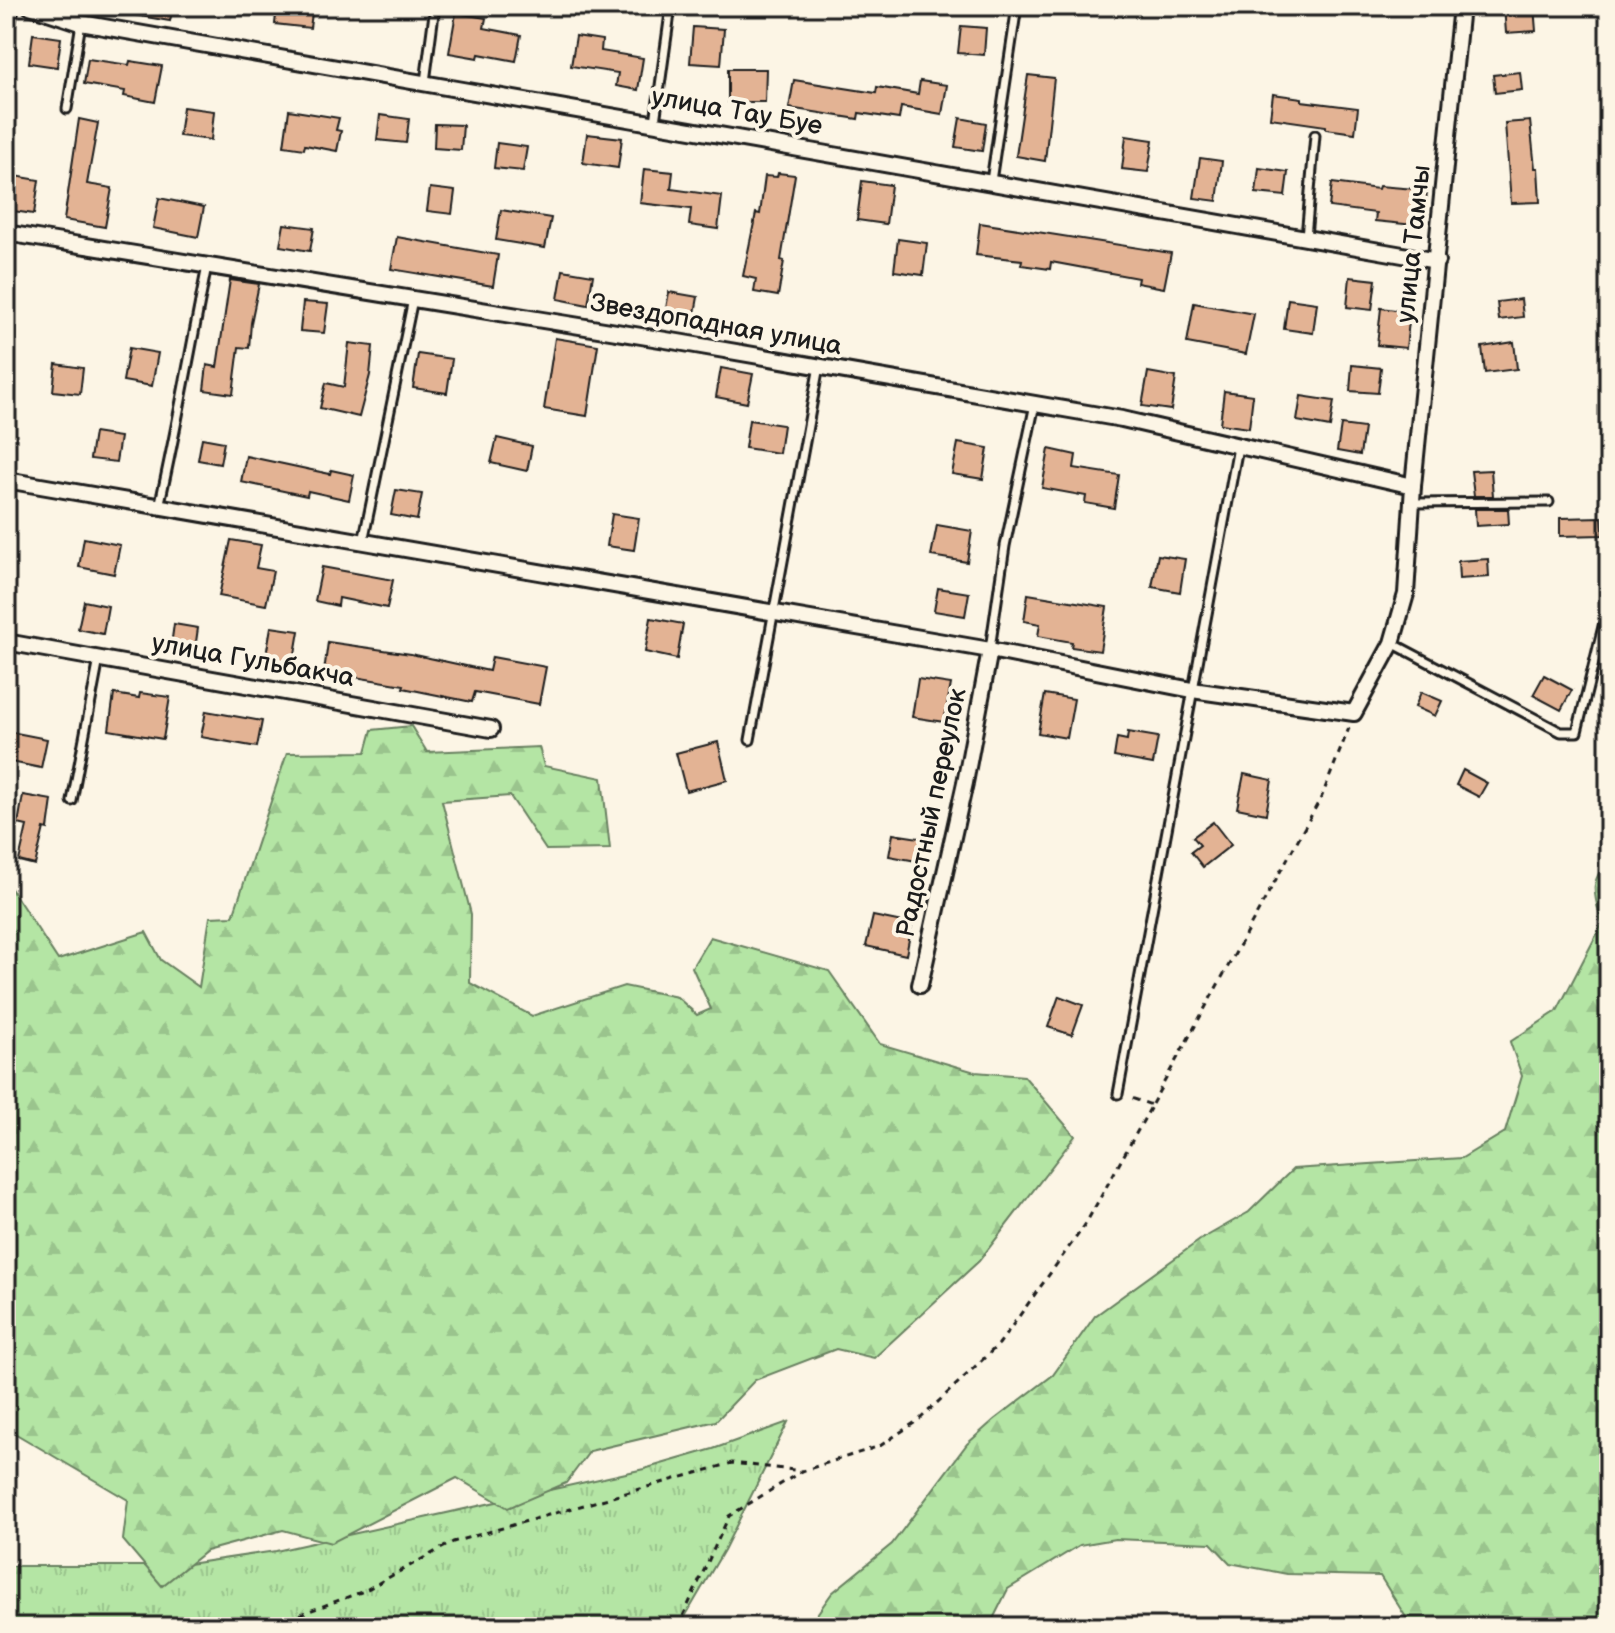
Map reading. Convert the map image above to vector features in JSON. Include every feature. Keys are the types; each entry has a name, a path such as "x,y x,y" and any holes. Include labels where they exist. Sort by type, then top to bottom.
{"street":[{"path":"6,27 11,6"},
{"name":"улица Тау Буе","path":"30,6 81,23 1437,261"},
{"name":"улица Тамчы","path":"1354,713 1392,643 1406,594 1413,486 1461,6"},
{"name":"Звездопадная улица","path":"6,233 819,366 1122,419 1413,486"},
{"path":"6,480 990,650 1192,690 1354,713"},
{"name":"улица Гульбакча","path":"6,642 491,729"},
{"name":"Радостный переулок","path":"920,985 965,783 990,650"}],"lane":[{"path":"425,82 435,6"},
{"path":"655,122 671,6"},
{"path":"991,181 1017,6"},
{"path":"67,109 81,23"},
{"path":"1306,237 1315,135"},
{"path":"159,507 183,400 195,319 207,266"},
{"path":"363,542 413,299"},
{"path":"750,740 819,366"},
{"path":"990,650 1005,546 1035,404"},
{"path":"1118,1094 1238,447"},
{"path":"1412,503 1549,502"},
{"path":"1392,643 1561,732 1577,732 1609,602"},
{"path":"72,801 99,657"}],"path":[{"path":"678,1627 729,1516 802,1471 880,1446 920,1419 999,1344 1085,1225 1322,796 1354,713"},
{"path":"1118,1094 1152,1105"},
{"path":"266,1627 364,1591 453,1542 732,1463 802,1471"}],"green space":[{"path":"411,726 427,752 539,747 544,766 602,778 610,849 546,850 510,796 442,801 471,914 470,983 532,1016 624,986 677,997 697,1015 711,1009 692,967 710,937 829,971 880,1044 975,1072 1024,1076 1075,1136 979,1261 874,1358 836,1349 755,1380 716,1421 590,1451 566,1483 508,1508 457,1478 331,1543 283,1530 206,1551 162,1586 123,1540 128,1500 6,1428 6,881 58,960 146,932 161,960 199,987 210,917 233,916 287,753 366,752 372,730"},
{"path":"1609,862 1609,1627 1412,1627 1380,1576 1287,1574 1230,1563 1211,1543 1115,1539 1080,1545 1008,1589 989,1627 808,1627 832,1593 892,1544 967,1444 1053,1375 1095,1316 1200,1240 1249,1212 1293,1169 1462,1158 1505,1132 1522,1076 1510,1042 1557,1011 1602,924 1595,883"},
{"path":"788,1422 724,1550 679,1627 6,1627 6,1566 175,1566 276,1551 644,1469"}],"building":[{"path":"129,6 173,6 170,21 128,14"},
{"path":"277,6 313,6 310,28 275,24"},
{"path":"1504,6 1534,6 1536,31 1506,33"},
{"path":"456,13 486,18 484,28 521,35 516,61 479,54 478,58 449,53"},
{"path":"961,26 986,28 984,55 958,53"},
{"path":"693,27 724,29 721,65 690,63"},
{"path":"33,34 61,38 57,67 29,63"},
{"path":"576,36 602,40 601,51 643,58 638,90 616,86 618,73 571,66"},
{"path":"88,59 162,66 155,102 124,96 125,91 84,84"},
{"path":"728,69 766,69 765,102 728,102"},
{"path":"1520,72 1522,90 1495,93 1493,75"},
{"path":"1028,75 1054,78 1045,161 1016,156"},
{"path":"794,80 876,93 877,87 918,94 920,81 947,85 942,114 901,107 899,119 859,113 858,119 789,108"},
{"path":"1273,94 1358,108 1355,133 1270,118"},
{"path":"183,107 214,111 211,140 179,136"},
{"path":"289,110 339,118 336,130 341,131 337,151 305,145 304,149 284,146"},
{"path":"380,115 409,119 406,143 377,140"},
{"path":"960,118 986,123 982,151 955,147"},
{"path":"79,119 98,123 87,184 112,188 105,227 64,220"},
{"path":"1530,121 1540,202 1511,203 1505,123"},
{"path":"435,124 463,125 461,150 434,148"},
{"path":"587,134 622,138 618,168 583,163"},
{"path":"1126,136 1153,140 1148,172 1122,169"},
{"path":"497,143 527,147 523,171 494,168"},
{"path":"1200,158 1222,161 1217,201 1194,198"},
{"path":"1259,168 1288,172 1285,196 1256,193"},
{"path":"644,169 673,172 671,189 722,196 718,229 689,225 691,209 640,203"},
{"path":"778,173 795,175 778,296 754,292 756,279 743,276 756,213 760,214 765,176 777,177"},
{"path":"9,175 39,180 34,214 6,210"},
{"path":"862,181 891,185 886,224 857,220"},
{"path":"1332,183 1378,189 1379,186 1427,190 1424,226 1375,221 1376,213 1329,207"},
{"path":"430,188 455,191 452,214 427,211"},
{"path":"159,198 204,207 198,237 153,228"},
{"path":"501,210 551,218 545,248 496,240"},
{"path":"980,223 1171,253 1164,288 1137,283 1138,278 1051,262 1050,269 1021,265 1022,260 976,255"},
{"path":"284,224 314,228 310,251 280,246"},
{"path":"397,237 498,255 493,286 391,269"},
{"path":"898,239 927,243 923,275 894,271"},
{"path":"563,270 593,275 588,305 558,299"},
{"path":"1350,277 1376,280 1372,310 1347,307"},
{"path":"230,280 259,284 249,348 239,347 233,394 204,390 207,365 217,367"},
{"path":"669,292 698,297 693,324 664,319"},
{"path":"1288,299 1317,303 1313,333 1284,329"},
{"path":"1521,299 1523,317 1499,320 1497,302"},
{"path":"303,302 328,304 324,333 300,331"},
{"path":"1194,303 1254,314 1246,354 1187,343"},
{"path":"1381,308 1410,312 1406,348 1377,345"},
{"path":"555,338 598,345 587,416 544,409"},
{"path":"1514,342 1517,369 1485,373 1482,347"},
{"path":"349,343 373,346 370,375 359,417 320,408 326,383 344,387"},
{"path":"129,348 158,353 152,386 123,381"},
{"path":"418,354 452,359 447,393 413,388"},
{"path":"56,364 83,368 80,394 53,391"},
{"path":"1352,365 1381,368 1378,393 1350,391"},
{"path":"721,368 753,374 747,403 716,397"},
{"path":"1148,372 1176,377 1171,410 1142,406"},
{"path":"1224,391 1253,395 1249,428 1220,424"},
{"path":"1301,396 1334,401 1330,427 1297,421"},
{"path":"749,420 783,425 779,453 745,448"},
{"path":"1341,425 1364,428 1360,455 1337,451"},
{"path":"94,433 120,437 116,462 90,459"},
{"path":"202,438 224,442 220,464 198,460"},
{"path":"497,438 532,446 527,471 491,463"},
{"path":"958,443 988,448 983,479 952,474"},
{"path":"1049,449 1076,455 1074,468 1119,475 1114,508 1085,503 1086,496 1042,488"},
{"path":"246,456 330,474 331,470 354,475 349,500 308,491 307,496 241,482"},
{"path":"1491,470 1493,496 1474,496 1471,471"},
{"path":"396,490 422,494 417,520 391,515"},
{"path":"1475,509 1508,509 1509,524 1476,526"},
{"path":"612,514 639,518 634,550 607,546"},
{"path":"1602,517 1603,535 1560,536 1560,518"},
{"path":"937,525 972,531 967,562 931,556"},
{"path":"84,538 120,545 114,574 79,567"},
{"path":"231,540 261,545 256,568 273,571 266,605 219,596"},
{"path":"1158,555 1185,559 1180,592 1152,587"},
{"path":"1488,559 1489,577 1459,579 1458,561"},
{"path":"322,567 393,580 387,608 339,598 338,606 315,601"},
{"path":"938,588 969,593 965,616 934,611"},
{"path":"1028,594 1107,607 1100,651 1071,647 1072,642 1038,636 1040,624 1024,621"},
{"path":"84,601 108,606 103,634 78,629"},
{"path":"651,618 683,624 677,659 645,652"},
{"path":"174,624 198,628 194,656 170,653"},
{"path":"271,627 299,631 293,666 265,661"},
{"path":"328,642 411,654 489,671 492,657 546,667 539,704 475,692 472,702 403,688 404,685 324,672"},
{"path":"1544,675 1572,690 1561,710 1533,695"},
{"path":"918,679 951,684 944,722 912,717"},
{"path":"1421,692 1442,701 1435,716 1415,707"},
{"path":"140,693 170,697 163,739 109,730 114,694 139,698"},
{"path":"1045,694 1074,699 1067,738 1038,733"},
{"path":"206,711 262,721 257,747 201,737"},
{"path":"6,731 47,739 41,768 6,761"},
{"path":"1128,732 1158,737 1153,764 1114,757 1117,738 1127,740"},
{"path":"718,742 727,780 686,791 676,753"},
{"path":"1463,770 1487,783 1479,797 1456,785"},
{"path":"1244,774 1272,780 1266,814 1237,808"},
{"path":"23,795 52,800 48,829 44,828 35,865 19,861 27,826 18,824"},
{"path":"1213,822 1231,845 1203,867 1191,852 1200,845 1193,837"},
{"path":"893,834 926,839 922,862 889,856"},
{"path":"873,916 912,924 906,955 866,946"},
{"path":"1059,996 1083,1005 1072,1035 1048,1027"}]}
